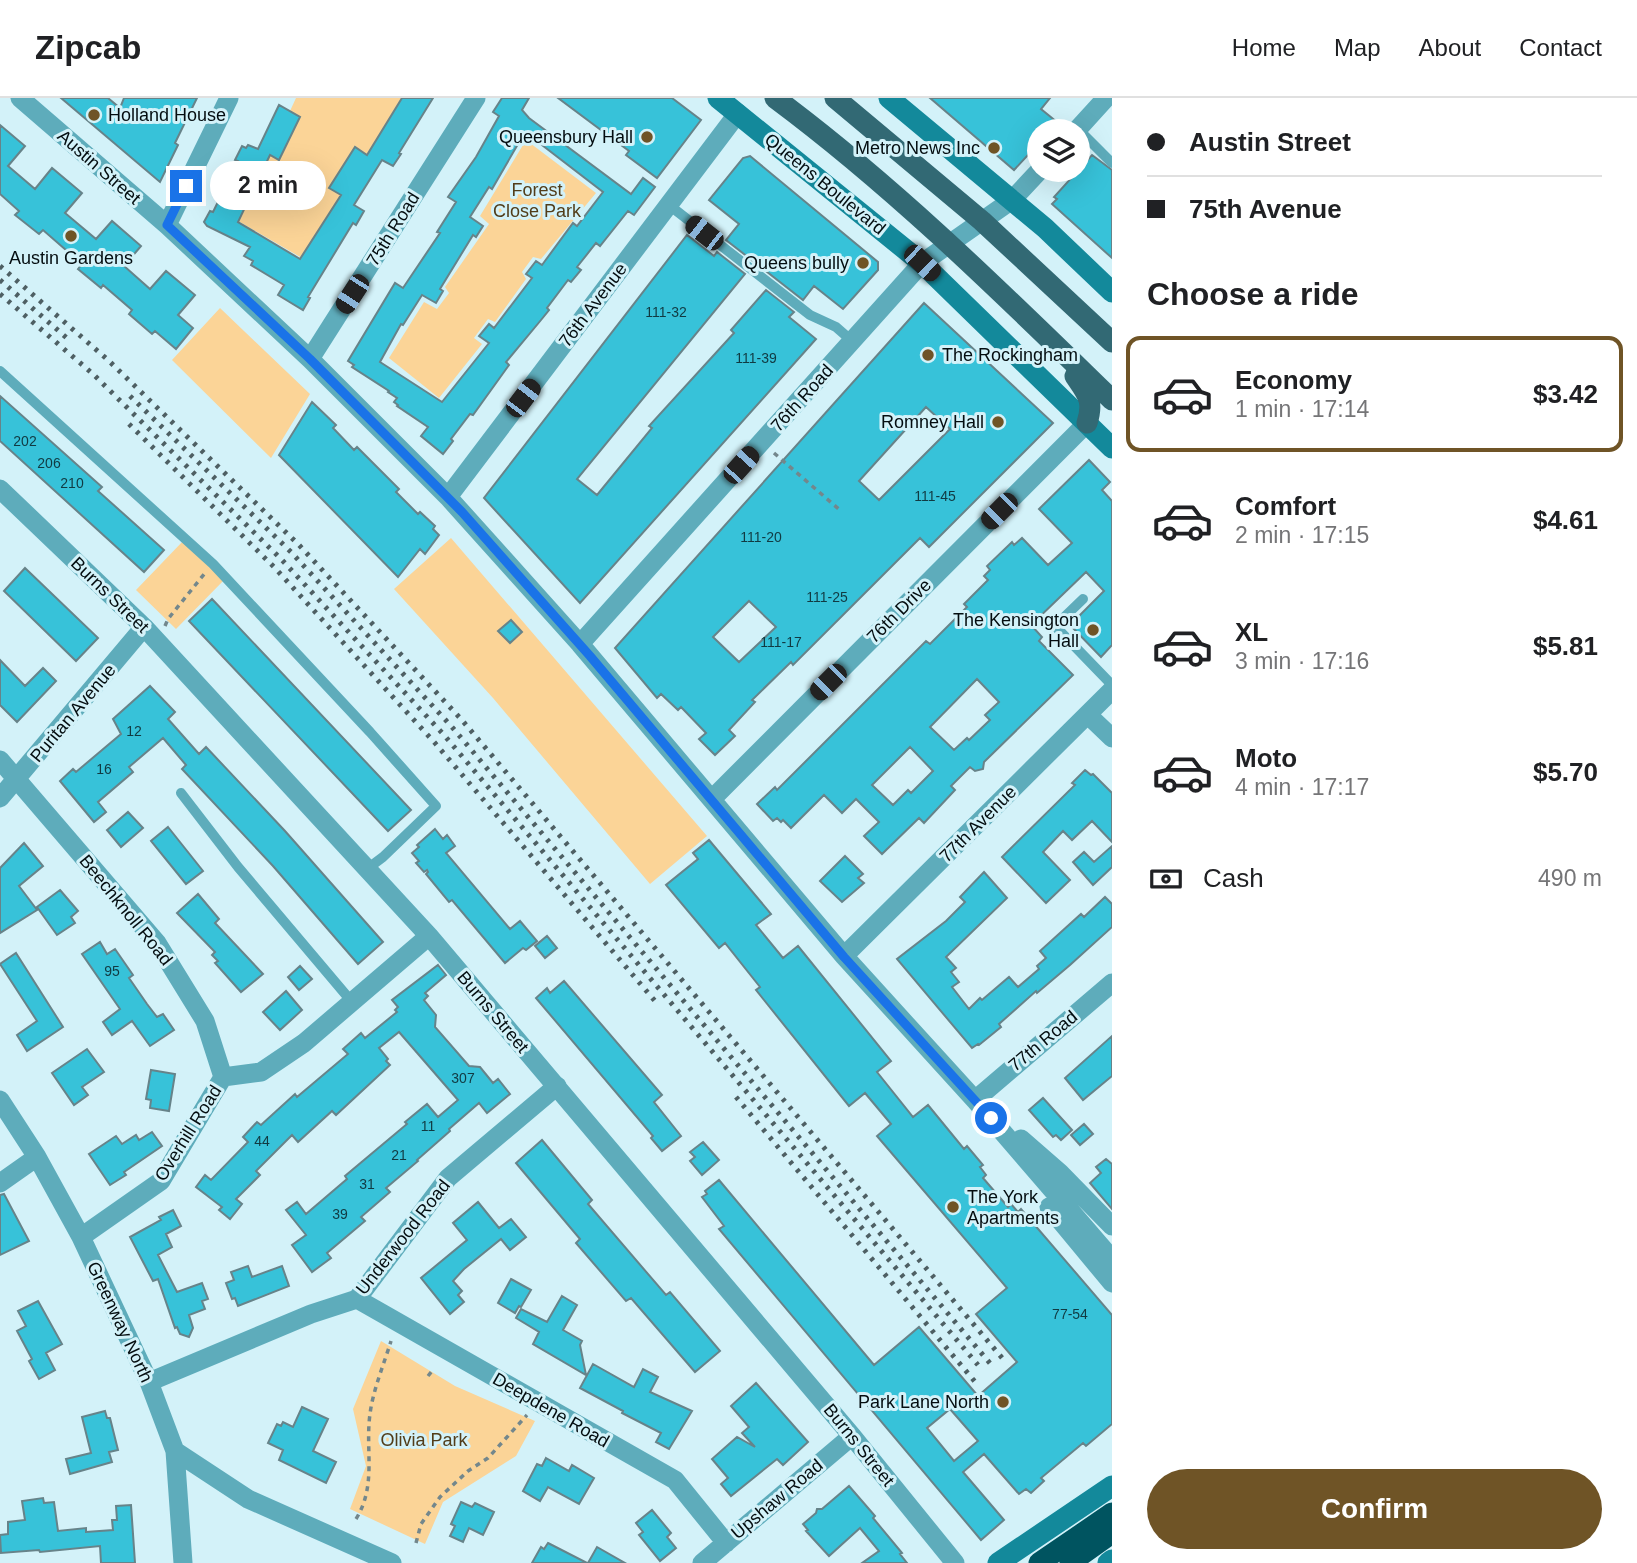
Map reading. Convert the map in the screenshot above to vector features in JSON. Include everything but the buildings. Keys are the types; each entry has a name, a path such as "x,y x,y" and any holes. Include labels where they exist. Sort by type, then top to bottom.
{"highway":[{"path":"1040,1563 1112,1513"},
{"path":"1070,1563 1112,1533"}],"main road":[{"name":"Queens Boulevard","path":"775,98 830,139 950,245 1112,400"},
{"path":"835,98 982,222 1112,342"},
{"path":"1050,340 1089,398 1091,410 1087,423"}],"street":[{"name":"Austin Street","path":"20,98 167,225 310,359 449,497 579,644 844,957 975,1100 1112,1259"},
{"path":"167,225 229,98"},
{"name":"75th Road","path":"310,359 476,98"},
{"name":"Queens Boulevard","path":"718,98 922,263 1112,448"},
{"path":"889,98 1045,228 1112,292"},
{"path":"1087,119 1106,98"},
{"name":"76th Avenue","path":"449,497 738,113"},
{"name":"76th Road","path":"579,644 922,263 1012,200 1029,182"},
{"name":"76th Drive","path":"712,800 1087,423"},
{"name":"Burns Street","path":"0,489 153,629 429,936 852,1436 955,1563"},
{"name":"Puritan Avenue","path":"0,798 153,629"},
{"name":"77th Avenue","path":"844,957 1112,690"},
{"path":"1088,715 1112,738"},
{"name":"Beechknoll Road","path":"0,760 157,943 205,1021 223,1077"},
{"name":"Overhill Road","path":"80,1237 161,1181 223,1077 261,1072 304,1044 429,936"},
{"name":"77th Road","path":"975,1100 1112,983"},
{"name":"Underwood Road","path":"149,1382 311,1314 356,1299 448,1178 557,1086"},
{"name":"Greenway North","path":"0,1100 37,1157 80,1237 149,1382 175,1451 183,1563"},
{"name":"Austin Street","path":"975,1100 1060,1173 1112,1226"},
{"name":"Austin Street","path":"975,1100 1035,1191 1112,1283"},
{"path":"0,1182 37,1157"},
{"name":"Deepdene Road","path":"356,1299 674,1480 726,1542"},
{"name":"Upshaw Road","path":"702,1563 852,1436"},
{"path":"175,1451 248,1499 391,1563"},
{"path":"998,1563 1112,1486"}],"lane":[{"path":"1090,142 1112,163"},
{"path":"669,205 810,315 836,327 852,341"},
{"path":"0,371 213,564 436,806 367,869"},
{"path":"1083,599 1055,626 1112,685"},
{"path":"181,793 238,867 352,1002"}],"path":[{"path":"774,453 841,511"},
{"path":"153,629 168,619 213,564"},
{"path":"356,1519 368,1493 370,1413 391,1341"},
{"path":"428,1376 432,1371"},
{"path":"415,1543 421,1524 440,1497 468,1471 488,1458 527,1415"},
{"path":"447,1479 452,1485"}],"green space":[{"path":"296,98 402,98 367,155 355,147 330,187 341,195 302,258 238,221 270,155 280,159 300,117 290,111"},
{"name":"Forest Close Park","path":"526,140 596,193 541,259 533,257 522,272 526,279 495,322 488,319 474,338 482,344 439,398 389,358 424,302 437,309 449,293 445,287 489,224 480,216"},
{"path":"220,308 310,394 271,458 172,360"},
{"path":"451,538 707,836 650,884 493,698 394,589"},
{"path":"184,540 225,579 176,629 136,590"},
{"name":"Olivia Park","path":"381,1341 455,1386 535,1421 516,1456 443,1502 425,1544 350,1509 366,1466 353,1409"}],"railway":[{"path":"0,266 108,360 299,545 461,719 1003,1359"},
{"path":"0,280 68,339"},
{"path":"0,294 93,374 282,560 444,735 978,1365"},
{"path":"130,396 291,552 452,727 994,1368"},
{"path":"129,424 274,567 435,743 655,1001"},
{"path":"736,1097 976,1383"}],"place":[{"name":"Holland House","path":"94,115"},
{"name":"Queensbury Hall","path":"647,137"},
{"name":"Metro News Inc","path":"994,148"},
{"name":"Austin Gardens","path":"71,236"},
{"name":"Queens bully","path":"863,263"},
{"name":"The Rockingham","path":"928,355"},
{"name":"Romney Hall","path":"998,422"},
{"name":"The Kensington Hall","path":"1093,630"},
{"name":"The York Apartments","path":"953,1207"},
{"name":"Park Lane North","path":"1003,1402"}],"route":[{"path":"186,186 167,225 310,359 449,497 590,656 844,957 991,1118"}]}
